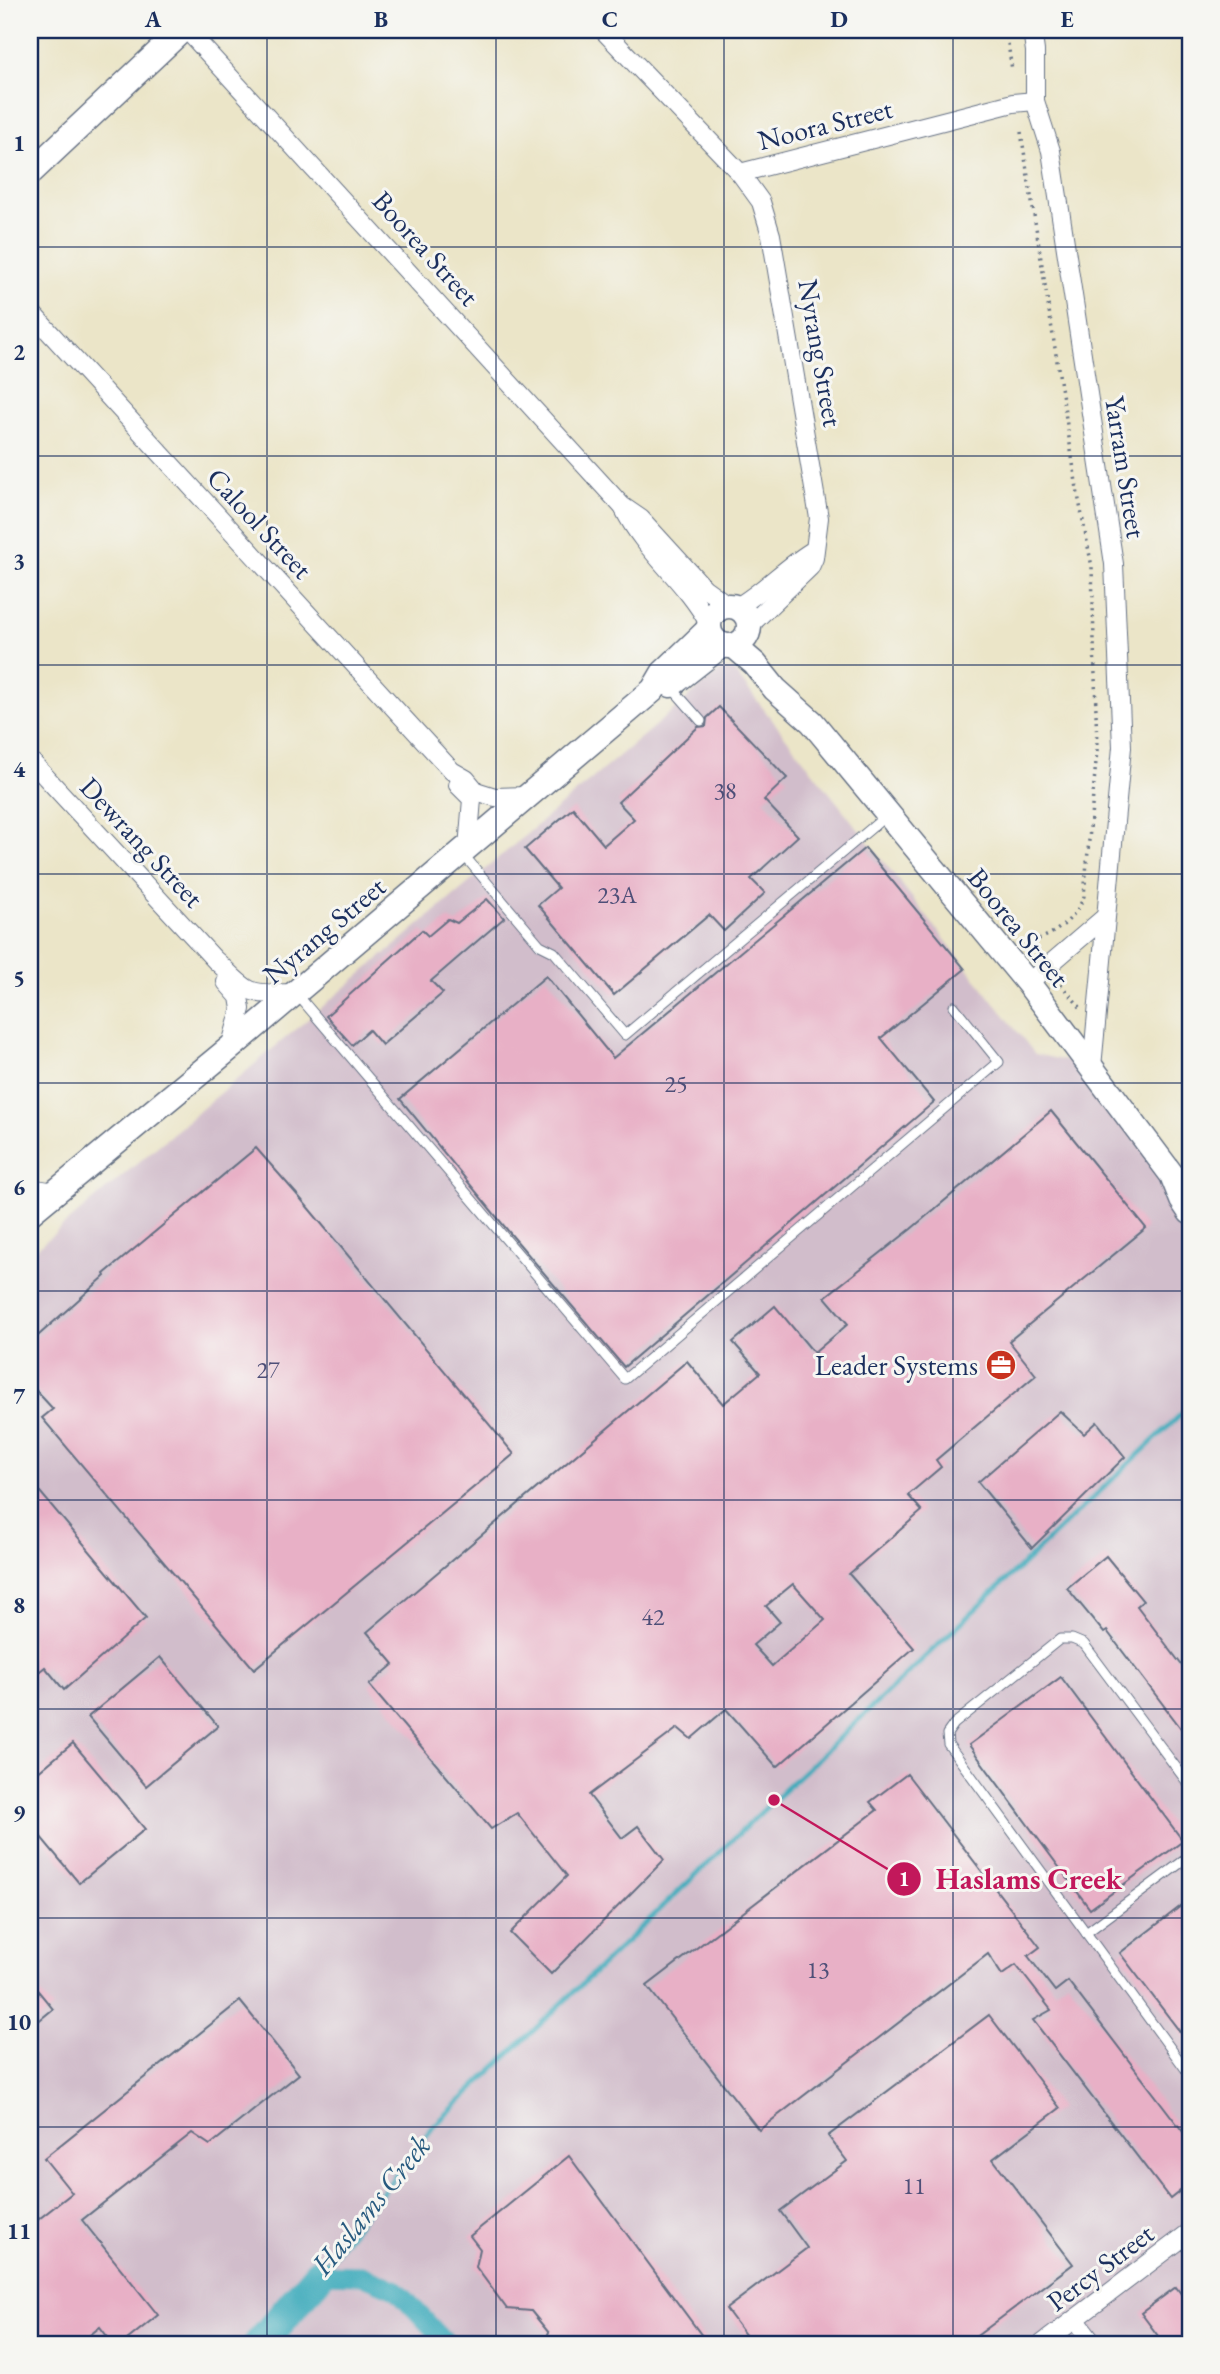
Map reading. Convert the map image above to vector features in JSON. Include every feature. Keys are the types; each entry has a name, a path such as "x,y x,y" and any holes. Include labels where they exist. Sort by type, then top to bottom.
{"street":[{"path":"30,173 184,30"},
{"name":"Boorea Street","path":"184,30 622,506 641,519 704,588 775,689 812,722 889,814 1037,975 1092,1068 1181,1181 1182,1200 1190,1212"},
{"name":"Noora Street","path":"603,30 740,173 1013,103 1035,101"},
{"name":"Yarram Street","path":"1032,30 1035,51 1035,101 1051,151 1114,564 1122,747 1092,1068"},
{"name":"Nyrang Street","path":"30,1213 528,796 662,688 730,627 765,588 799,558 814,550 819,518 771,235 761,202 740,173"},
{"name":"Calool Street","path":"30,311 452,771 466,779 476,791 495,797 528,796"},
{"name":"Boorea Street","path":"622,506 634,531 697,602 730,627"},
{"name":"Dewrang Street","path":"30,760 215,960 248,989 259,993 295,993"},
{"name":"Calool Street","path":"452,771 459,787 472,799 473,814 465,851"},
{"path":"1037,975 1105,917"},
{"name":"Dewrang Street","path":"215,960 228,986 239,997 241,1009 230,1048"},
{"path":"30,1188 55,1192"},
{"name":"Percy Street","path":"1042,2344 1190,2232"},
{"path":"1075,2319 1094,2344"}],"lane":[{"path":"662,688 701,721"},
{"path":"465,851 540,945 554,952 625,1035 889,814"},
{"path":"295,993 625,1379 999,1062 954,1006"},
{"path":"1190,1786 1084,1644 1072,1639 1060,1639 954,1724 947,1734 947,1744 1190,2075"},
{"path":"1086,1933 1190,1856"}],"path":[{"path":"1006,30 1012,70"},
{"name":"Yarram Street","path":"1021,132 1078,495 1092,567 1097,750 1079,911 1043,939 1029,941 1037,975"},
{"path":"1037,975 1096,1021"}],"shaded area":[{"path":"722,669 733,670 1035,1054 1092,1067 1190,1212 1190,2344 30,2344 30,1254"}],"building":[{"path":"719,707 787,778 764,800 798,836 751,879 765,893 724,931 709,915 614,995 538,905 558,888 525,849 573,808 604,845 634,819 618,802 698,727 706,726 707,718"},
{"path":"865,848 965,969 881,1038 934,1102 624,1367 400,1099 546,976 613,1058"},
{"path":"487,899 504,918 431,981 443,993 382,1045 369,1030 352,1045 326,1016 422,930 428,936 448,919 457,923"},
{"path":"1051,1111 1146,1228 1009,1341 1036,1375 936,1460 941,1467 908,1495 922,1511 849,1574 914,1648 777,1767 726,1709 691,1739 678,1728 589,1795 622,1838 638,1826 664,1860 551,1974 510,1933 567,1876 517,1813 491,1829 369,1685 394,1664 367,1632 687,1361 723,1404 760,1373 733,1342 775,1306 814,1353 848,1324 825,1297 911,1229","holes":["793,1584 825,1620 772,1666 753,1645 780,1622 766,1606"]},
{"path":"256,1148 514,1454 254,1669 42,1418 53,1409 30,1384 30,1343 105,1276 104,1274"},
{"path":"1060,1411 1084,1434 1097,1422 1125,1457 1032,1548 978,1482"},
{"path":"30,1480 146,1618 64,1690 45,1667 30,1679"},
{"path":"1106,1556 1143,1601 1137,1606 1190,1676 1190,1740 1107,1631 1104,1633 1067,1588"},
{"path":"160,1657 218,1726 146,1786 88,1717"},
{"path":"1061,1677 1183,1841 1090,1909 969,1745"},
{"path":"73,1743 145,1829 79,1883 30,1824 30,1779"},
{"path":"907,1774 1040,1947 1028,1956 1055,1991 1068,1981 1190,2141 1190,2183 1170,2199 1033,2020 1051,2010 1016,1965 1002,1975 988,1954 759,2130 647,1986 877,1810 870,1802"},
{"path":"1190,1899 1190,2045 1120,1953"},
{"path":"30,1981 53,2009 30,2028"},
{"path":"240,2001 299,2074 210,2145 192,2133 82,2220 158,2315 122,2344 113,2344 100,2327 79,2344 30,2344 30,2226 72,2193 44,2158"},
{"path":"989,2015 1060,2108 993,2159 1073,2264 966,2344 752,2344 726,2309 807,2248 780,2211 847,2161 828,2136"},
{"path":"569,2156 708,2344 544,2344 549,2333 531,2311 507,2309 476,2267 480,2249 470,2236"},
{"path":"1176,2287 1190,2306 1190,2344 1164,2344 1141,2313"}],"waterway":[{"name":"Haslams Creek","path":"319,2274 433,2127 1190,1406"},
{"path":"319,2274 362,2275 397,2290 447,2344"},
{"name":"Haslams Creek","path":"260,2344 319,2274"}],"place":[{"name":"Leader Systems","path":"1001,1365"},
{"name":"Haslams Creek","path":"774,1800"}]}
